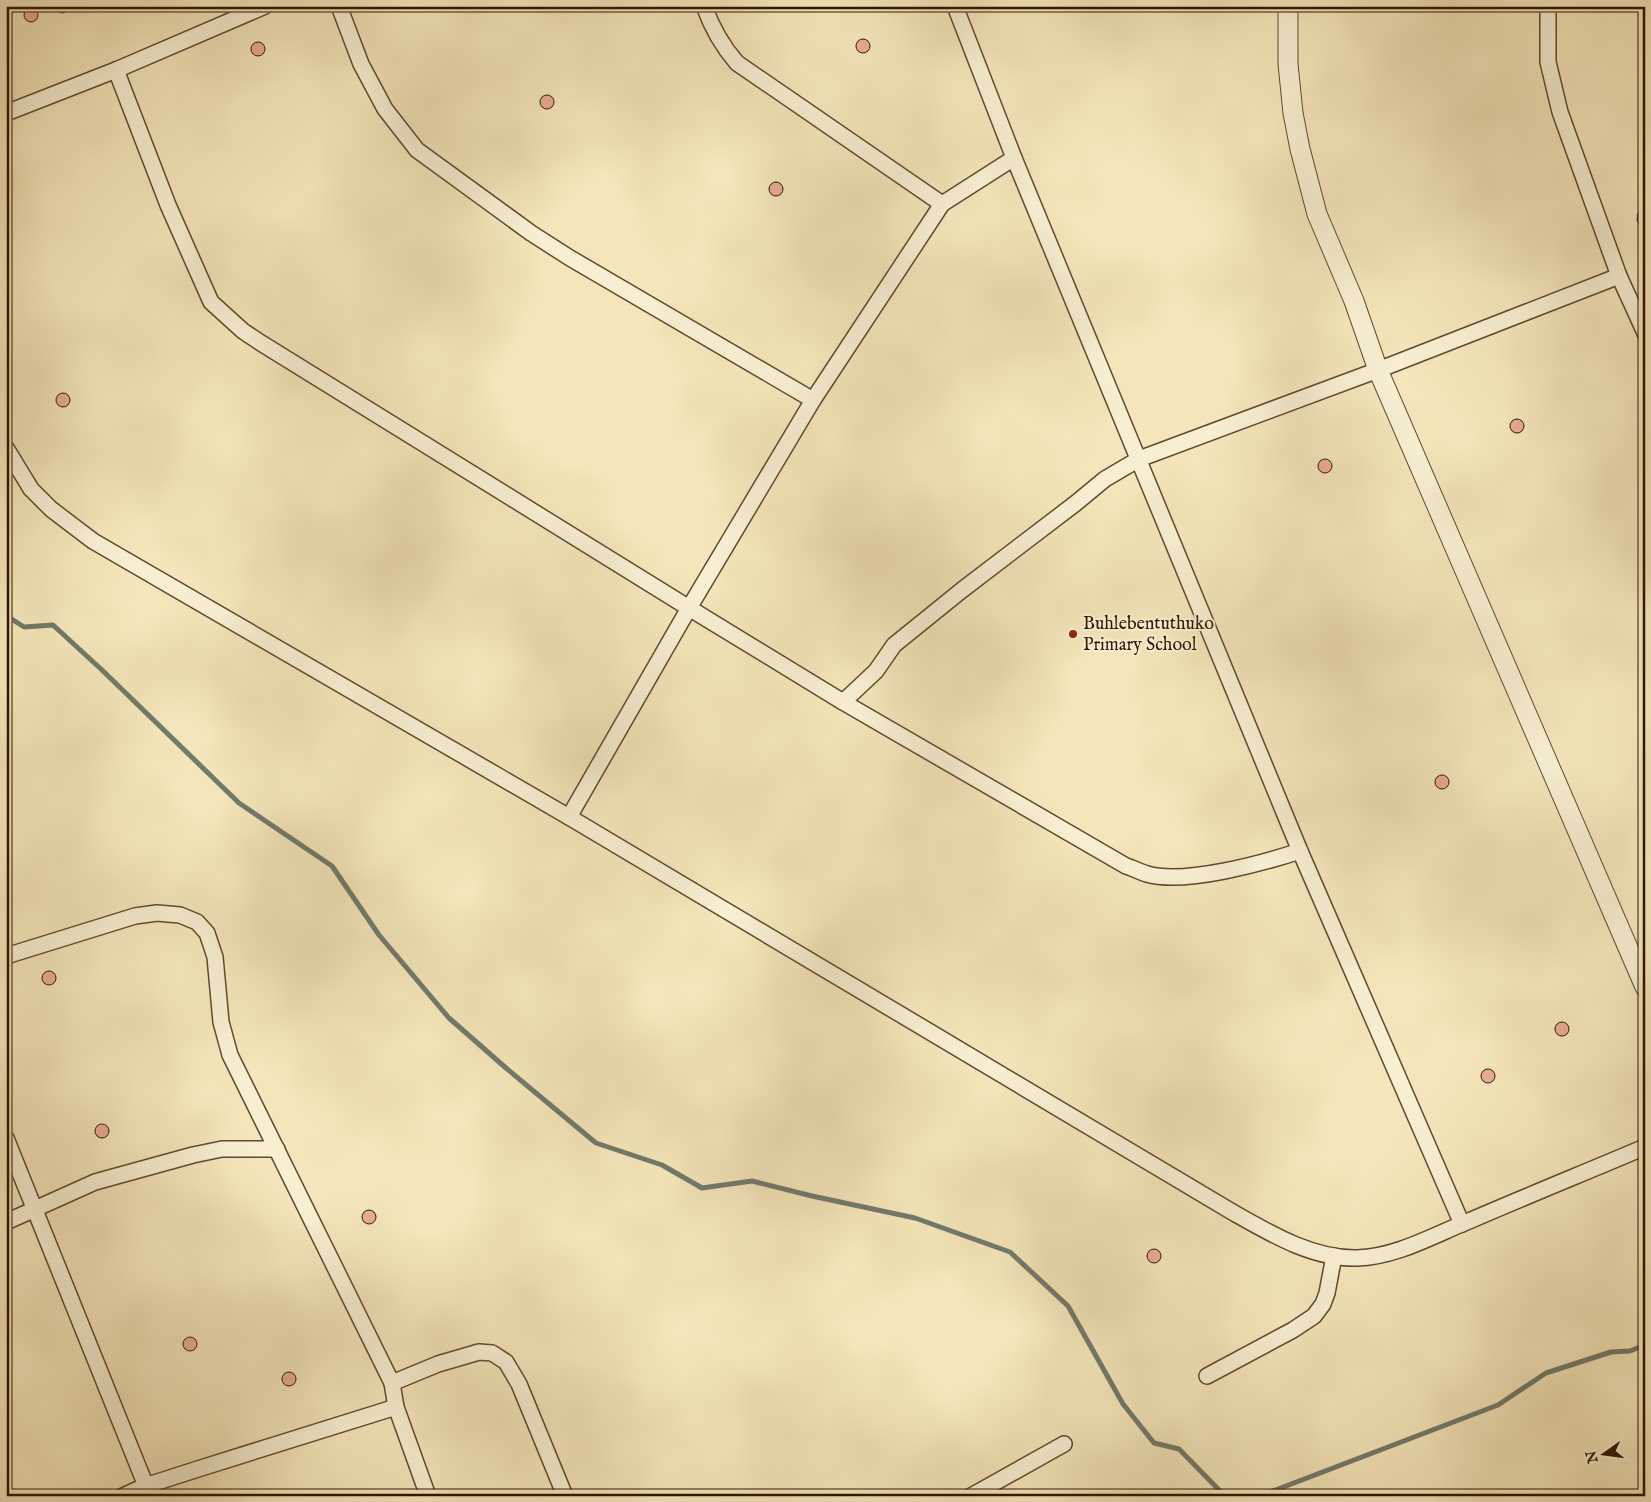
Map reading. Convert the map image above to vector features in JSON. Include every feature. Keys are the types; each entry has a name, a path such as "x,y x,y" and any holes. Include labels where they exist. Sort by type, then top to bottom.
{"street":[{"path":"6,113 116,70 265,6"},
{"path":"339,6 360,64 381,101 401,131 417,150 531,233 570,258 813,400"},
{"path":"704,6 713,30 736,63 942,204"},
{"path":"955,6 1014,158 1140,459 1300,851 1462,1224"},
{"path":"1288,6 1288,64 1293,113 1300,150 1317,214 1354,301 1378,370 1645,987"},
{"path":"1548,6 1548,62 1560,112 1619,276 1645,333"},
{"path":"116,70 168,205 211,302 261,343 843,702 1126,866 1149,874 1176,877 1272,860 1300,851"},
{"path":"569,817 689,608 813,400 942,204 1014,158"},
{"path":"843,702 876,670 894,645 1105,479 1140,459 1378,370 1619,276"},
{"path":"6,448 31,489 51,509 93,541 569,817 1234,1213 1268,1232 1298,1245 1334,1256 1358,1258 1388,1253 1422,1242 1645,1147"},
{"path":"6,956 134,916 157,913 180,915 197,922 207,933 215,957 221,1022 230,1055 392,1383 396,1407 428,1496"},
{"path":"6,1138 148,1491"},
{"path":"6,1222 95,1182 193,1155 222,1149 277,1149"},
{"path":"1207,1376 1293,1330 1314,1316 1328,1293 1334,1256"},
{"path":"392,1383 438,1364 479,1352 492,1353 506,1362 519,1384 565,1496"},
{"path":"123,1496 148,1491 396,1407"},
{"path":"971,1496 1064,1444"}],"building":[{"path":"55,6 70,6 66,12 62,13 57,11"},
{"path":"28,8 34,8 38,15 34,22 28,22 24,18 24,12"},
{"path":"860,39 866,39 870,46 866,53 860,53 856,49 856,43"},
{"path":"255,42 261,42 265,49 261,56 255,56 251,52 251,46"},
{"path":"544,95 550,95 554,102 550,109 544,109 540,105 540,99"},
{"path":"773,182 779,182 783,189 779,196 773,196 769,192 769,186"},
{"path":"1645,211 1645,226 1639,224 1637,220 1638,213"},
{"path":"60,393 66,393 70,400 66,407 60,407 56,403 56,397"},
{"path":"1514,419 1520,419 1524,426 1520,433 1514,433 1510,429 1510,423"},
{"path":"1322,459 1328,459 1332,466 1328,473 1322,473 1318,469 1318,463"},
{"path":"1439,775 1445,775 1449,782 1445,789 1439,789 1435,785 1435,779"},
{"path":"46,971 52,971 56,978 52,985 46,985 42,981 42,975"},
{"path":"1559,1022 1565,1022 1569,1029 1565,1036 1559,1036 1555,1032 1555,1026"},
{"path":"1485,1069 1491,1069 1495,1076 1491,1083 1485,1083 1481,1079 1481,1073"},
{"path":"99,1124 105,1124 109,1131 105,1138 99,1138 95,1134 95,1128"},
{"path":"366,1210 372,1210 376,1217 372,1224 366,1224 362,1220 362,1214"},
{"path":"1151,1249 1157,1249 1161,1256 1157,1263 1151,1263 1147,1259 1147,1253"},
{"path":"187,1337 193,1337 197,1344 193,1351 187,1351 183,1347 183,1341"},
{"path":"286,1372 292,1372 296,1379 292,1386 286,1386 282,1382 282,1376"}],"waterway":[{"path":"6,604 10,618 24,627 53,625 239,803 332,866 379,935 449,1018 596,1143 662,1165 702,1188 752,1181 915,1218 1010,1252 1068,1306 1123,1404 1154,1443 1179,1449 1225,1496"},
{"path":"1243,1496 1265,1494 1498,1405 1546,1373 1611,1352 1630,1351 1645,1345"}],"place":[{"name":"Buhlebentuthuko Primary School","path":"1073,634"}]}
